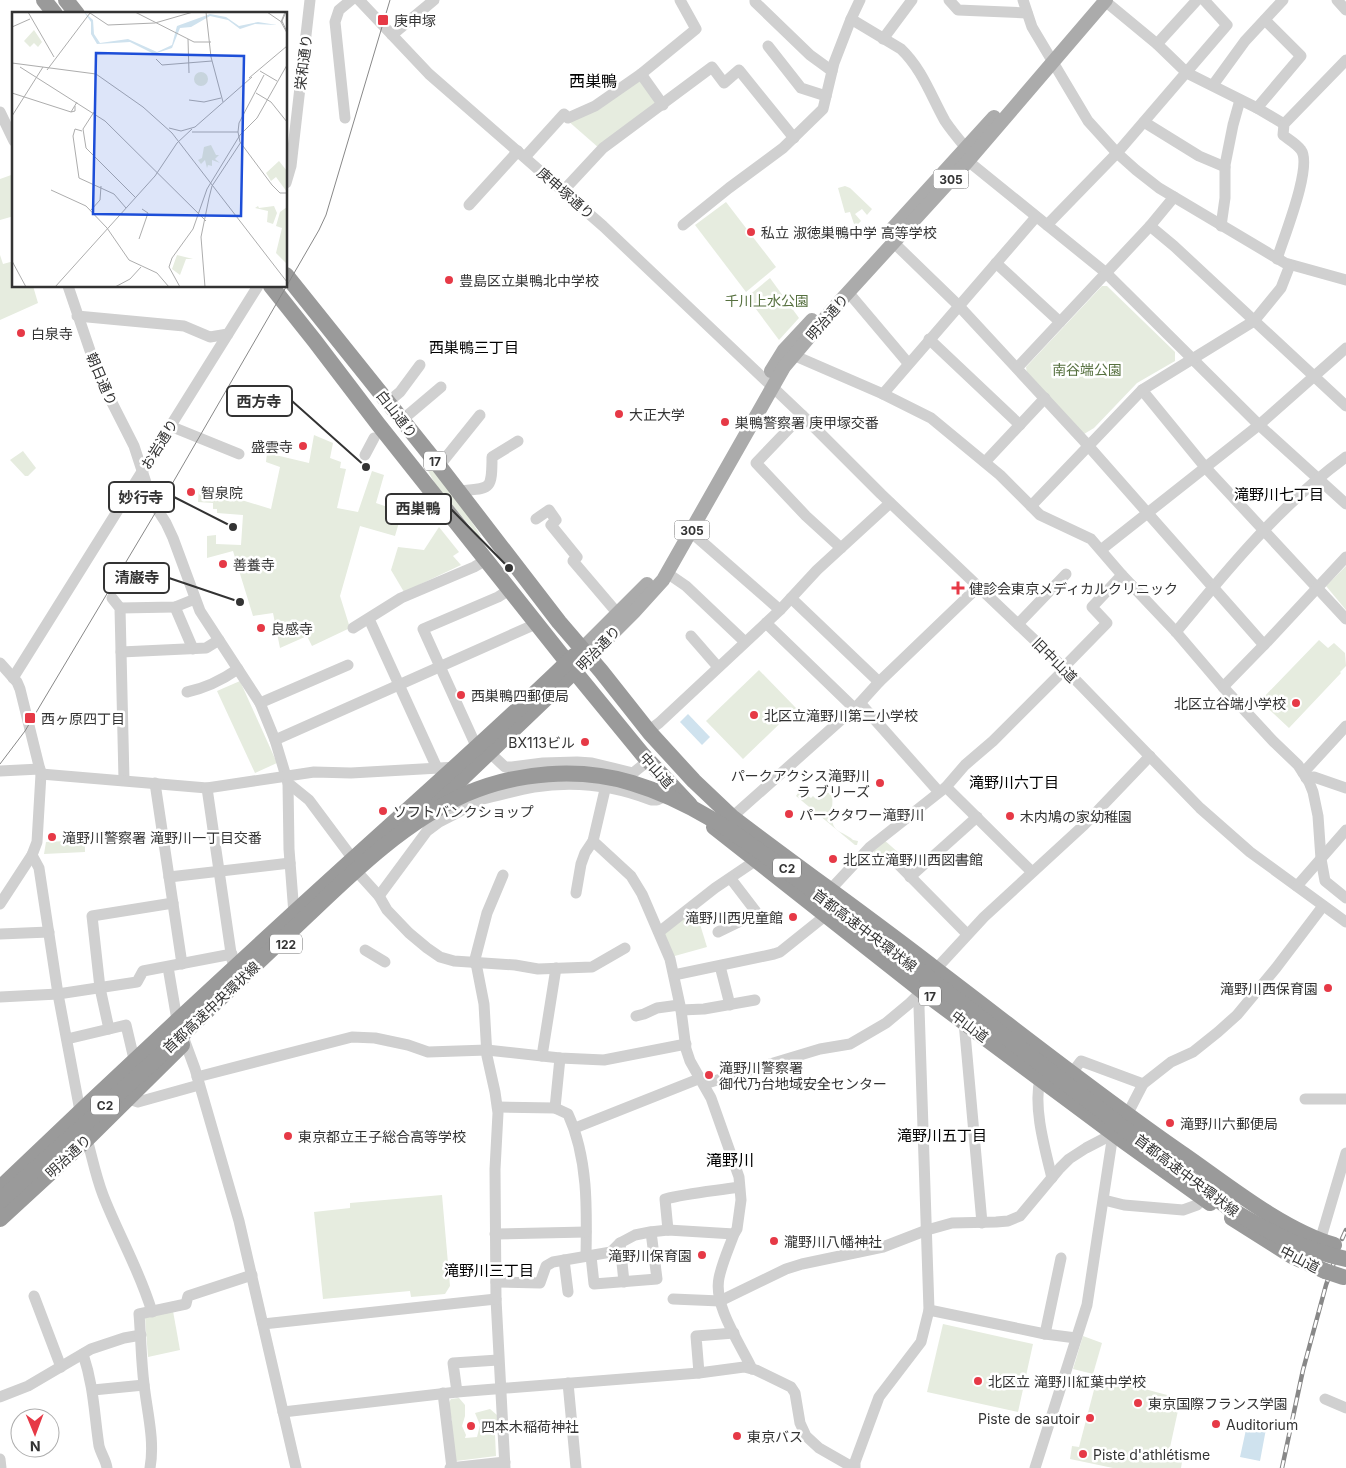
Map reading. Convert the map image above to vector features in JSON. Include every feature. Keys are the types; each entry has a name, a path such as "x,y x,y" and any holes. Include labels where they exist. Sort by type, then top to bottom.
{"highway":[{"path":"44,0 53,12"},
{"path":"66,0 75,12"},
{"name":"白山通り","path":"288,277 601,671"},
{"name":"白山通り","path":"272,288 572,667"},
{"path":"339,340 357,377 371,397 367,408"},
{"path":"402,420 402,438 420,462 432,490"},
{"name":"明治通り","path":"0,1188 177,1020 233,962 294,914 451,772 483,750 585,653"},
{"name":"中山道","path":"572,667 648,761 676,791 708,822 825,916 1113,1134 1204,1198 1285,1252 1326,1271 1345,1274"},
{"name":"中山道","path":"601,671 648,731 694,781 732,817 936,969 1071,1074 1156,1136 1260,1208 1295,1229 1338,1250"},
{"name":"明治通り","path":"0,1219 87,1139 239,988 360,875 451,772"},
{"name":"首都高速中央環状線","path":"210,1006 347,875 413,823 455,797 497,781 543,773 588,772 619,777 664,792 706,811 726,824 823,895 1102,1108 1233,1205 1280,1234 1306,1245 1338,1250"},
{"name":"首都高速中央環状線","path":"0,1201 211,1008 348,877 413,825 456,799 498,783 544,775 588,774 618,779 656,791 687,804 732,831 945,990 1229,1208 1257,1226 1291,1243 1322,1254 1338,1250"},
{"path":"1156,1136 1232,1201 1284,1238 1323,1258 1345,1274"}],"main road":[{"name":"明治通り","path":"770,384 966,155 1102,0"},
{"name":"明治通り","path":"585,653 634,612 667,573 688,529 770,384 784,350 966,155"},
{"name":"明治通り","path":"585,653 650,581 688,529"}],"street":[{"name":"栄和通り","path":"288,176 291,166 291,127 310,0"},
{"path":"346,118 335,22 339,10 351,0"},
{"name":"庚申塚通り","path":"359,0 429,74 603,226 770,384"},
{"path":"392,35 434,0"},
{"path":"469,205 564,114 568,118 595,106 641,74 696,29 680,0"},
{"path":"755,0 810,55 832,71"},
{"path":"683,225 794,138 823,109 832,71 860,0"},
{"path":"883,39 912,0"},
{"path":"949,0 958,10 1027,13"},
{"path":"1023,0 1032,27 1088,121 1117,153 1174,198 1277,259 1290,265 1346,280"},
{"path":"1102,0 1157,44 1187,73 1257,108 1284,124"},
{"path":"1157,44 1197,0"},
{"path":"1047,225 1117,153 1227,25 1204,0"},
{"path":"1213,85 1245,42 1283,0"},
{"path":"1337,0 1346,10"},
{"path":"851,19 901,49 925,80 945,120 966,155 1036,217 1106,272 1260,425 1346,504"},
{"path":"1257,108 1301,56 1265,20"},
{"path":"768,46 801,88 826,96"},
{"path":"1277,259 1303,179 1304,165 1301,150 1283,134 1284,124 1346,60"},
{"path":"563,191 603,148 712,67 724,83 739,70 794,138"},
{"path":"641,74 663,105"},
{"path":"1221,226 1226,198 1225,167 1240,100"},
{"path":"0,112 12,137"},
{"path":"1144,122 1199,156 1225,167"},
{"path":"1017,368 1174,198"},
{"path":"883,394 1036,217"},
{"path":"1150,226 1174,246 1346,406"},
{"path":"893,242 958,305 1045,398 1264,645"},
{"path":"996,263 1060,322"},
{"path":"1031,506 1142,390 1254,321 1281,288 1290,265"},
{"name":"朝日通り","path":"69,288 99,377 134,446 152,501 173,538 200,611 260,703 275,740 288,780 290,863 294,914"},
{"name":"お岩通り","path":"13,678 257,288"},
{"path":"848,292 908,363"},
{"path":"77,316 184,326 210,337 228,334"},
{"path":"929,339 1020,425"},
{"path":"1102,550 1260,425 1346,348"},
{"path":"794,355 883,394 931,418 1000,475 1040,515 1091,539 1272,741 1298,764 1313,792 1318,816 1321,859 1325,881 1346,898"},
{"path":"388,402 400,392 420,365"},
{"name":"旧中山道","path":"770,384 890,503 1064,668 1200,808 1250,852 1346,922"},
{"path":"402,420 441,387"},
{"path":"1142,390 1205,467 1346,619"},
{"path":"985,462 1045,398"},
{"path":"439,466 480,415"},
{"path":"802,415 756,463 806,516 841,548"},
{"path":"170,426 239,454"},
{"path":"364,454 374,438"},
{"path":"458,491 485,488 490,485 492,457 518,441"},
{"path":"1176,632 1213,587 1265,530 1318,478 1346,457"},
{"path":"648,731 659,723 780,610 841,548 860,533 890,503"},
{"path":"536,519 550,510 556,520 551,525 577,557 573,560 613,608"},
{"path":"688,529 780,610"},
{"path":"1223,686 1346,557"},
{"path":"353,628 370,619 400,598 474,567 486,560"},
{"path":"667,573 686,586 745,642"},
{"path":"1018,624 1066,574"},
{"path":"830,890 870,847 942,790 965,765 994,741 1107,623 1092,607 1122,575"},
{"path":"732,817 857,706 879,682 979,586"},
{"path":"511,589 498,597 424,629 483,750 505,767 577,762 611,767 633,773 648,761"},
{"path":"112,598 120,608 124,780"},
{"path":"791,598 879,682"},
{"path":"120,608 175,607 195,599"},
{"path":"175,607 193,649"},
{"path":"370,619 400,684 451,772 477,797 482,799 534,787 570,784 606,787 657,800 676,791"},
{"path":"275,740 538,623"},
{"path":"766,623 857,706 942,790 976,817 1032,872"},
{"path":"691,636 718,667"},
{"path":"121,652 206,648 219,640"},
{"path":"0,663 20,689 41,772 37,842 32,855 0,904"},
{"path":"260,703 348,665"},
{"path":"187,692 199,690 221,680 238,669"},
{"path":"1304,776 1346,726"},
{"path":"936,969 967,934 1089,820 1150,756"},
{"path":"527,766 534,787"},
{"path":"576,893 581,864 585,853 593,842 611,767"},
{"path":"0,771 41,772 207,788 288,780 314,772 451,772"},
{"path":"1304,776 1314,777 1346,788"},
{"path":"288,780 309,800 353,859"},
{"path":"155,783 182,964"},
{"path":"0,997 58,994 100,988 137,982 144,971 182,964 233,962 207,788"},
{"path":"379,896 426,831 474,804 477,797"},
{"path":"910,877 976,817"},
{"path":"1297,886 1346,830"},
{"path":"593,842 631,876 642,894 659,932 670,959 690,1060 711,1098 732,1157 738,1177 741,1200 737,1229 718,1280 720,1302 752,1369"},
{"path":"32,855 39,868 58,994 80,1111"},
{"path":"659,932 696,902 755,861"},
{"path":"896,862 967,934"},
{"path":"169,877 290,863"},
{"path":"360,875 409,933 427,948 440,956 454,961 515,965 538,969 592,967 625,948"},
{"path":"443,1393 451,1468 505,1465 496,1299 495,1169 498,1107 487,1056 483,997 475,963 486,913 503,875"},
{"path":"718,932 756,913 731,879"},
{"path":"109,1029 100,988 92,916 173,903"},
{"path":"673,1298 720,1302 786,1269 883,1247 927,1230 952,1223 1008,1221 1020,1216 1069,1159 1113,1134 1127,1115 1143,1084 1171,1062 1193,1052 1237,1014 1276,968 1323,906"},
{"path":"674,976 765,957 780,952 825,916"},
{"path":"0,934 49,932"},
{"path":"365,950 385,962"},
{"path":"720,966 730,1004"},
{"path":"168,967 177,1020 198,1081 239,1221 296,1468"},
{"path":"542,1056 556,968"},
{"path":"575,1128 702,1081 820,1049 850,1044 886,1023 922,991"},
{"path":"282,1412 443,1393 699,1374 744,1367 791,1387 795,1393 800,1423 806,1436 819,1448 855,1468 855,1462 879,1398 921,1342 929,1310 919,1007 922,991"},
{"path":"636,1016 657,1008 730,1004 755,1000"},
{"path":"964,1022 982,1222"},
{"path":"67,1039 126,1025 134,1059"},
{"path":"129,1098 138,1102 198,1081 352,1036 375,1038 408,1045 428,1052 487,1050 560,1058 604,1060 686,1044"},
{"path":"555,1108 560,1058"},
{"path":"1071,1074 1081,1061 1143,1084"},
{"path":"1040,1079 1037,1092 1041,1126 1052,1178"},
{"path":"1305,1099 1346,1099"},
{"path":"498,1107 555,1108 568,1114 575,1128 584,1170 588,1256 594,1284 657,1279 652,1232"},
{"path":"1036,1468 1087,1305 1113,1134"},
{"path":"87,1139 102,1194 135,1266 152,1312"},
{"path":"1338,1250 1346,1153"},
{"path":"668,1230 664,1199 684,1194 739,1187"},
{"path":"1104,1200 1124,1205 1183,1210 1197,1205 1204,1198"},
{"path":"496,1282 540,1283 546,1266 553,1262 611,1252 620,1243 635,1234 668,1230 734,1234"},
{"path":"495,1234 586,1232"},
{"path":"620,1243 624,1282"},
{"path":"1045,1334 1061,1258"},
{"path":"564,1260 568,1292"},
{"path":"150,1468 152,1457 150,1428 144,1385 139,1314 186,1304 188,1296 252,1275"},
{"path":"34,1296 61,1367"},
{"path":"263,1324 496,1299"},
{"path":"929,1310 1045,1334 1076,1338"},
{"path":"699,1374 696,1336 734,1333"},
{"path":"0,1397 28,1386 92,1349 124,1338 141,1335"},
{"path":"83,1354 93,1390 100,1449 107,1463 107,1468"},
{"path":"457,1392 453,1363 498,1360"},
{"path":"568,1383 576,1468"},
{"path":"93,1390 144,1385"},
{"path":"1325,1399 1346,1408"},
{"path":"0,1459 1,1468"}],"green space":[{"path":"639,78 658,103 599,148 567,120"},
{"path":"12,175 12,217 0,220 0,179"},
{"path":"845,186 850,188 872,209 867,215 862,209 855,214 861,221 855,227 850,212 845,213 838,188"},
{"path":"726,202 776,267 746,292 695,225"},
{"path":"0,255 3,264 12,262 12,288 34,288 38,303 0,320"},
{"name":"千川上水公園","path":"770,278 799,318 779,340 747,297"},
{"name":"南谷端公園","path":"1102,286 1107,286 1175,352 1175,361 1137,383 1094,428 1084,434 1027,374 1026,367"},
{"path":"314,435 333,443 330,458 341,462 340,468 346,469 337,508 358,512 372,471 384,475 376,503 402,512 395,536 360,526 340,596 350,628 312,646 307,636 280,648 273,613 253,616 233,551 207,558 207,536 216,535 216,544 241,545 243,515 217,513 217,509 213,509 213,503 198,502 199,488 271,509 280,467 266,462 267,453 309,463"},
{"path":"23,451 36,468 28,476 25,476 10,460"},
{"path":"427,461 456,498 481,536 479,537 435,484 424,463"},
{"path":"439,527 459,552 453,556 461,565 404,592 391,570 398,547 424,550"},
{"path":"1346,566 1346,610 1326,586"},
{"path":"1319,640 1328,648 1334,643 1345,653 1346,666 1289,728 1260,701"},
{"path":"759,670 796,708 743,759 706,721"},
{"path":"240,681 277,763 255,773 217,691"},
{"path":"823,792 829,793 832,796 832,821 837,830 796,796 798,793 806,798 813,796 816,799"},
{"path":"838,831 853,840 858,841 857,845 855,845"},
{"path":"883,839 900,854 889,867 871,849"},
{"path":"85,840 85,852 44,854 46,842"},
{"path":"695,908 707,947 671,957 663,931"},
{"path":"442,1195 450,1286 445,1294 411,1297 410,1291 323,1299 314,1212 350,1208 350,1203"},
{"path":"173,1311 180,1350 148,1357 145,1317"},
{"path":"943,1324 1033,1344 1018,1412 927,1392"},
{"path":"1083,1336 1102,1343 1093,1374 1073,1369"},
{"path":"1100,1377 1182,1399 1169,1452 1183,1456 1181,1468 1113,1468 1070,1459 1072,1446 1079,1447 1095,1386 1099,1386"},
{"path":"459,1398 465,1405 465,1416 462,1426 466,1435 465,1438 477,1437 480,1425 475,1413 490,1409 497,1415 497,1422 491,1435 495,1435 496,1456 456,1461 451,1440 452,1420 447,1406 451,1399"}],"water":[{"path":"688,714 710,737 702,745 680,722"},
{"path":"1247,1425 1266,1429 1260,1461 1240,1457"}],"tram line":[{"path":"288,284 326,215 390,0"},
{"path":"0,764 25,731 157,510 285,288"}],"railway":[{"path":"1342,1239 1346,1230"},
{"path":"1282,1468 1303,1370 1326,1285 1337,1254"}],"place":[{"name":"庚申塚","path":"383,20"},
{"name":"私立 淑徳巣鴨中学 高等学校","path":"751,232"},
{"name":"豊島区立巣鴨北中学校","path":"449,280"},
{"name":"白泉寺","path":"21,333"},
{"name":"大正大学","path":"619,414"},
{"name":"巣鴨警察署 庚甲塚交番","path":"725,422"},
{"name":"盛雲寺","path":"303,446"},
{"name":"西方寺","path":"366,467"},
{"name":"智泉院","path":"191,492"},
{"name":"妙行寺","path":"233,527"},
{"name":"善養寺","path":"223,564"},
{"name":"西巣鴨","path":"509,568"},
{"name":"健診会東京メディカルクリニック","path":"958,588"},
{"name":"清巌寺","path":"240,602"},
{"name":"良感寺","path":"261,628"},
{"name":"西巣鴨四郵便局","path":"461,695"},
{"name":"北区立谷端小学校","path":"1296,703"},
{"name":"北区立滝野川第二小学校","path":"754,715"},
{"name":"西ヶ原四丁目","path":"30,718"},
{"name":"BX113ビル","path":"585,742"},
{"name":"パークアクシス滝野川 ラ ブリーズ","path":"880,783"},
{"name":"ソフトバンクショップ","path":"383,811"},
{"name":"パークタワー滝野川","path":"789,814"},
{"name":"木内鳩の家幼稚園","path":"1010,816"},
{"name":"滝野川警察署 滝野川一丁目交番","path":"52,837"},
{"name":"北区立滝野川西図書館","path":"833,859"},
{"name":"滝野川西児童館","path":"793,917"},
{"name":"滝野川西保育園","path":"1328,988"},
{"name":"滝野川警察署 御代乃台地域安全センター","path":"709,1075"},
{"name":"滝野川六郵便局","path":"1170,1123"},
{"name":"東京都立王子総合高等学校","path":"288,1136"},
{"name":"瀧野川八幡神社","path":"774,1241"},
{"name":"滝野川保育園","path":"702,1255"},
{"name":"北区立 滝野川紅葉中学校","path":"978,1381"},
{"name":"東京国際フランス学園","path":"1138,1403"},
{"name":"Piste de sautoir","path":"1090,1418"},
{"name":"Auditorium","path":"1216,1424"},
{"name":"四本木稲荷神社","path":"471,1426"},
{"name":"東京バス","path":"737,1436"},
{"name":"Piste d'athlétisme","path":"1083,1454"}],"district":[{"name":"西巣鴨","path":"593,81"},
{"name":"西巣鴨三丁目","path":"474,347"},
{"name":"滝野川七丁目","path":"1279,494"},
{"name":"滝野川六丁目","path":"1014,782"},
{"name":"滝野川五丁目","path":"942,1135"},
{"name":"滝野川","path":"730,1160"},
{"name":"滝野川三丁目","path":"489,1270"}]}
